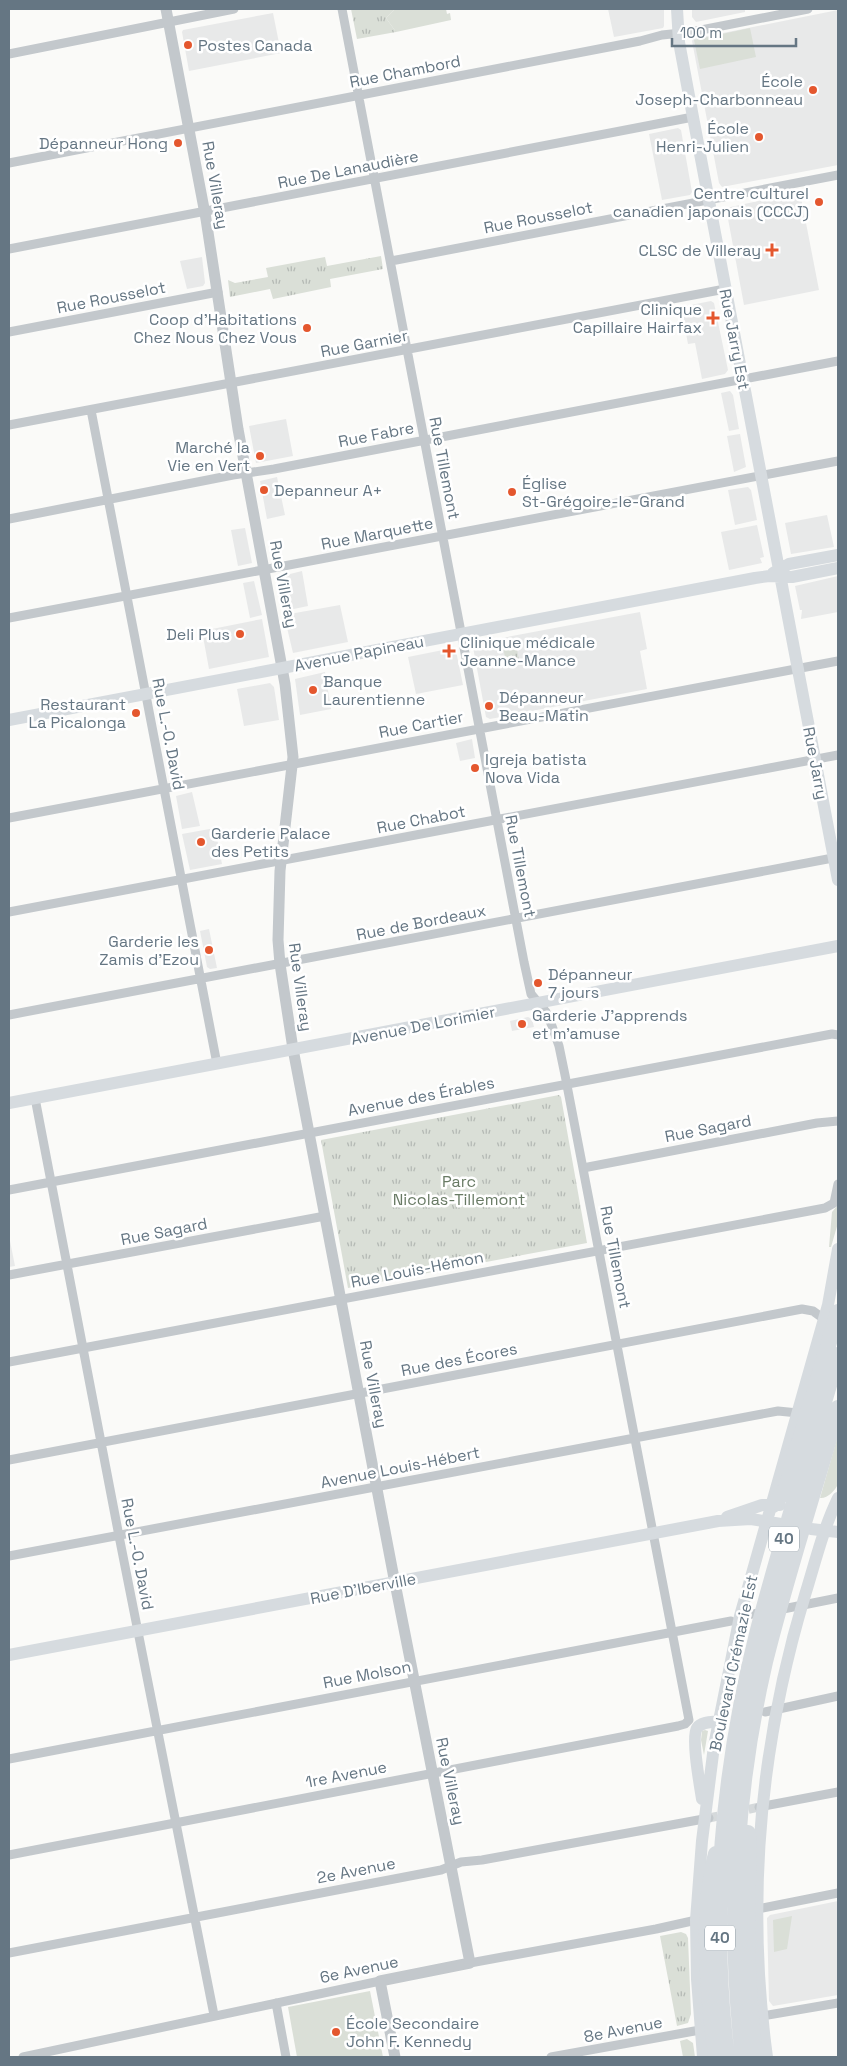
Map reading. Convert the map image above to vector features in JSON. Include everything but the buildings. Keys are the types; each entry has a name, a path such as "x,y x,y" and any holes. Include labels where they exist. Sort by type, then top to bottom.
{"highway":[{"path":"780,1505 820,1376 831,1316"},
{"name":"40","path":"727,2057 722,2006 720,1894 726,1818 737,1732 758,1630 838,1355"},
{"name":"40","path":"743,2057 736,1987 735,1918 744,1790 751,1737 766,1662 838,1408"},
{"path":"744,1790 750,1856 747,1930 756,2015 755,2057"},
{"path":"716,2057 711,2016 708,1950 709,1878 726,1818"}],"main road":[{"name":"Rue Jarry Est","path":"677,9 678,33 761,475 776,574 798,669"},
{"name":"Avenue Papineau","path":"776,574 789,564 838,555"},
{"name":"Avenue Papineau","path":"9,720 776,574 792,577 838,568"},
{"name":"Rue Jarry","path":"798,669 836,858"},
{"path":"836,858 838,880"},
{"name":"Avenue De Lorimier","path":"9,1103 838,946"},
{"name":"Boulevard Crémazie Est","path":"703,2057 700,2030 700,1919 706,1818 724,1720 736,1618 768,1521 780,1505 774,1493 798,1413 831,1316 832,1288 838,1249"},
{"path":"767,2057 756,2015 754,1910 761,1807 771,1711 802,1606 832,1531 838,1498"},
{"name":"Rue D'Iberville","path":"9,1655 653,1533 718,1520 762,1505 780,1505"},
{"path":"816,1509 835,1511"},
{"name":"Rue D'Iberville","path":"718,1520 750,1519 781,1524"},
{"path":"811,1529 832,1531"},
{"path":"706,1818 695,1747 695,1733 702,1724 724,1720"}],"street":[{"name":"Rue Villeray","path":"166,9 205,212 246,473 283,668 293,749 281,860 278,913 280,964 293,1049 470,1964"},
{"path":"9,54 234,9"},
{"name":"Rue Tillemont","path":"342,9 530,994 546,1012 559,1046 689,1714 688,1722"},
{"name":"Rue Chambord","path":"9,163 808,9"},
{"name":"Rue De Lanaudière","path":"9,249 693,117"},
{"name":"Rue Rousselot","path":"390,261 838,176"},
{"name":"Rue Garnier","path":"9,426 726,290"},
{"name":"Rue Rousselot","path":"9,332 218,292"},
{"name":"Rue Fabre","path":"9,520 246,473 838,361"},
{"name":"Rue L.-O. David","path":"91,410 217,1064"},
{"name":"Rue Marquette","path":"9,618 838,461"},
{"name":"Rue Cartier","path":"9,818 838,661"},
{"name":"Rue Chabot","path":"9,912 838,755"},
{"name":"Rue de Bordeaux","path":"9,1015 836,858"},
{"name":"Avenue des Érables","path":"9,1190 567,1083 832,1034 838,1035"},
{"name":"Rue L.-O. David","path":"35,1098 137,1631 214,2016"},
{"name":"Rue Sagard","path":"583,1168 838,1120"},
{"name":"Rue Louis-Hémon","path":"9,1362 830,1206 837,1199 838,1184"},
{"name":"Rue Sagard","path":"9,1276 325,1216"},
{"name":"Rue des Écores","path":"9,1460 802,1309 831,1316"},
{"name":"Avenue Louis-Hébert","path":"9,1556 778,1411 798,1413"},
{"name":"Rue Molson","path":"9,1759 838,1598"},
{"path":"771,1711 838,1696"},
{"name":"1re Avenue","path":"9,1855 678,1726 688,1722"},
{"path":"761,1807 838,1792"},
{"name":"2e Avenue","path":"9,1952 441,1870 465,1861 482,1860 706,1818"},
{"path":"754,1910 838,1894"},
{"name":"6e Avenue","path":"23,2057 380,1981 700,1919"},
{"path":"380,1981 395,2057"},
{"path":"276,2003 286,2057"},
{"path":"756,2015 838,2003"},
{"name":"8e Avenue","path":"551,2057 700,2030"}],"shaded area":[{"path":"608,9 664,9 664,26 663,28 614,37"},
{"path":"692,9 745,9 745,12 696,22 692,17"},
{"name":"École Henri-Julien","path":"838,10 838,165 722,187 719,183 693,39"},
{"path":"273,13 281,53 189,71 183,30"},
{"path":"678,128 681,130 692,192 690,195 662,200 649,134"},
{"name":"CLSC de Villeray","path":"800,192 819,290 744,305 726,208"},
{"path":"202,257 205,283 203,286 187,289 180,261"},
{"path":"711,301 714,303 728,370 725,374 702,379 695,343 688,344 681,307"},
{"path":"730,391 733,395 739,429 729,431 721,393"},
{"path":"286,419 293,456 256,463 249,426"},
{"path":"740,434 746,467 734,472 727,436"},
{"path":"277,477 285,515 267,519 260,481"},
{"path":"748,487 751,490 757,520 735,525 728,490"},
{"path":"827,515 834,547 791,554 785,523"},
{"path":"757,525 764,557 760,558 762,563 729,570 721,532"},
{"path":"245,528 252,563 238,566 231,530"},
{"path":"302,571 308,606 284,611 278,577"},
{"path":"838,576 838,612 801,619 802,610 800,610 795,586"},
{"path":"254,581 262,615 250,618 243,583"},
{"path":"340,605 348,642 293,653 284,615"},
{"path":"640,612 647,649 640,651 647,689 490,719 486,717 473,647 475,643"},
{"path":"262,619 269,657 209,669 202,631"},
{"path":"453,648 456,651 463,685 416,694 408,657"},
{"name":"Banque Laurentienne","path":"325,672 331,709 300,715 295,679"},
{"path":"270,683 274,687 279,720 244,726 237,689"},
{"path":"472,739 475,758 460,761 456,743"},
{"path":"192,792 200,826 182,829 176,796"},
{"name":"Garderie Palace des Petits","path":"215,828 222,864 190,870 182,834"},
{"name":"Garderie les Zamis d'Ezou","path":"209,929 217,968 210,969 207,967 200,931"},
{"name":"Garderie J'apprends et m'amuse","path":"528,1017 532,1019 534,1027 512,1031 510,1021"},
{"path":"9,1236 15,1266 9,1267"},
{"path":"838,1901 838,1995 773,2006 769,2001 767,1918 770,1915"}],"green space":[{"path":"351,9 395,9 386,18 396,32 357,39"},
{"path":"395,9 446,9 447,14 450,13 451,20 396,32 386,18"},
{"path":"750,28 756,57 700,69 694,40"},
{"path":"381,256 383,269 330,279 331,287 273,299 270,289 230,297 228,280 235,283 268,277 266,268 325,257 327,266"},
{"path":"515,639 519,660 506,663 502,641"},
{"name":"Parc Nicolas-Tillemont","path":"559,1095 561,1097 587,1243 348,1288 321,1140"},
{"path":"838,1205 838,1223 831,1247 829,1247 832,1212"},
{"path":"838,1435 838,1484 831,1494 820,1498"},
{"path":"702,1731 708,1731 704,1755 701,1740"},
{"path":"792,1916 787,1949 774,1952 773,1920"},
{"path":"681,1932 686,1934 688,1938 691,2014 688,2023 677,2026 660,1936"},
{"name":"École Secondaire John F. Kennedy","path":"370,1991 383,2057 297,2057 288,2007"},
{"path":"687,2039 693,2043 695,2057 683,2057 680,2041"}],"tunnel":[{"path":"709,1818 759,1807"}],"place":[{"name":"Postes Canada","path":"188,45"},
{"name":"École Joseph-Charbonneau","path":"813,90"},
{"name":"École Henri-Julien","path":"759,137"},
{"name":"Dépanneur Hong","path":"178,143"},
{"name":"Centre culturel canadien japonais (CCCJ)","path":"819,202"},
{"name":"CLSC de Villeray","path":"772,250"},
{"name":"Clinique Capillaire Hairfax","path":"713,318"},
{"name":"Coop d'Habitations Chez Nous Chez Vous","path":"307,328"},
{"name":"Marché la Vie en Vert","path":"260,456"},
{"name":"Depanneur A+","path":"264,490"},
{"name":"Église St-Grégoire-le-Grand","path":"512,492"},
{"name":"Deli Plus","path":"240,634"},
{"name":"Clinique médicale Jeanne-Mance","path":"449,651"},
{"name":"Banque Laurentienne","path":"313,690"},
{"name":"Dépanneur Beau-Matin","path":"489,706"},
{"name":"Restaurant La Picalonga","path":"136,713"},
{"name":"Igreja batista Nova Vida","path":"475,768"},
{"name":"Garderie Palace des Petits","path":"201,842"},
{"name":"Garderie les Zamis d'Ezou","path":"209,950"},
{"name":"Dépanneur 7 jours","path":"538,983"},
{"name":"Garderie J'apprends et m'amuse","path":"522,1024"},
{"name":"École Secondaire John F. Kennedy","path":"336,2032"}]}
